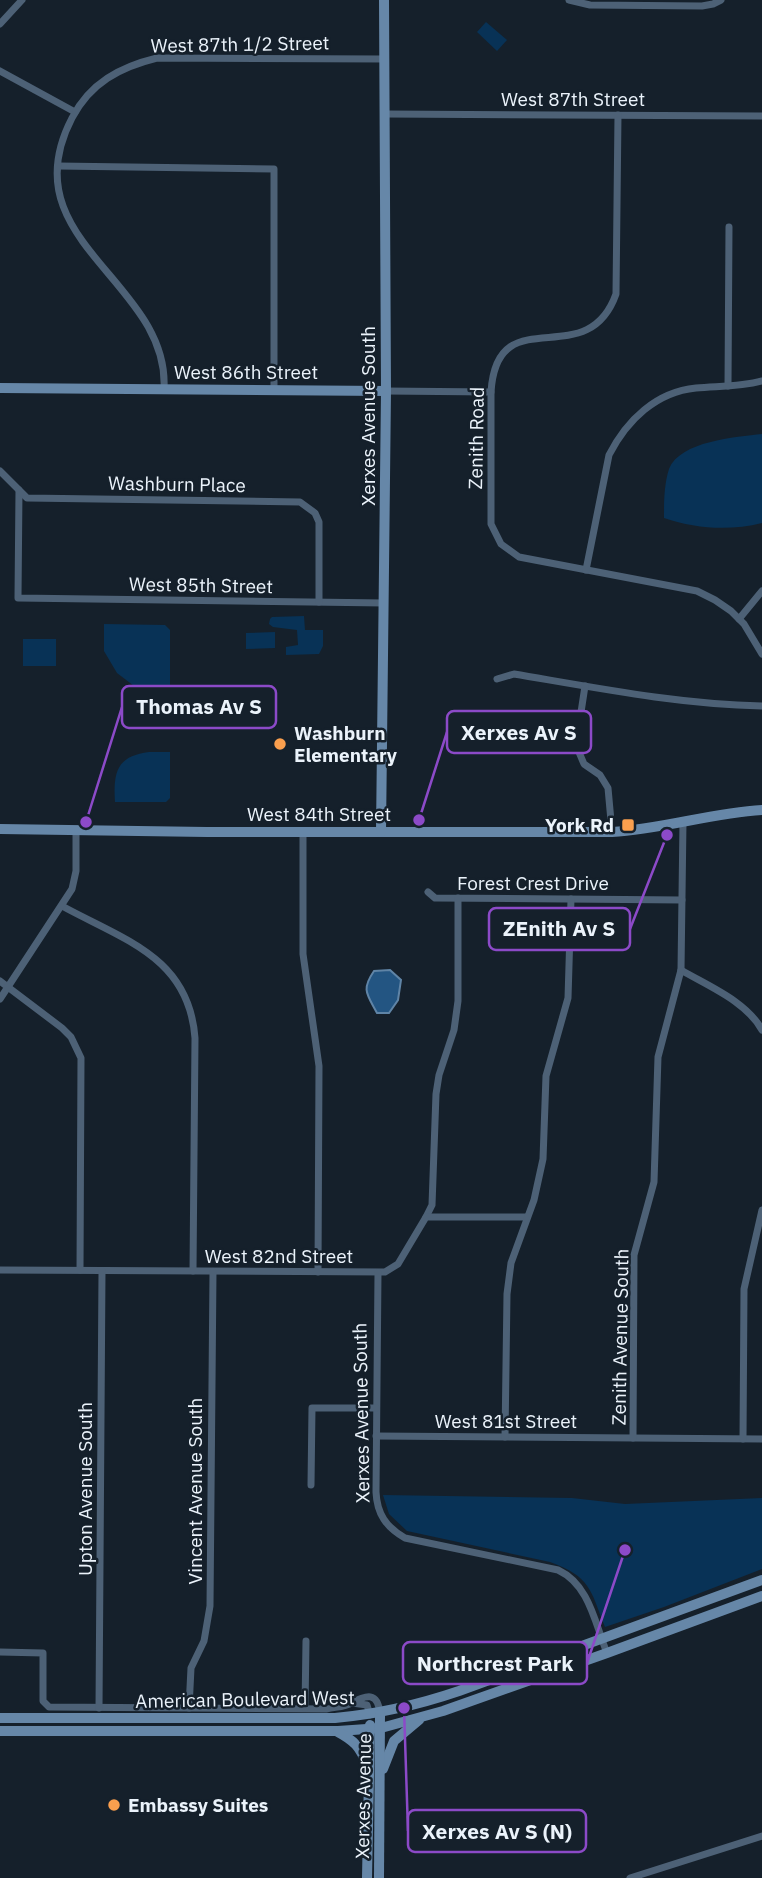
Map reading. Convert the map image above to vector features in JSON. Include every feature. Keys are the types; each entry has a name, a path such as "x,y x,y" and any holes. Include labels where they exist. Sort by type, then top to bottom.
{"street":[{"path":"0,24 22,0"},
{"name":"Xerxes Avenue South","path":"381,832 386,391 384,0"},
{"path":"569,0 590,5 688,6 713,4 721,0"},
{"name":"West 87th 1/2 Street","path":"75,112 84,98 110,75 157,58 385,59"},
{"path":"0,71 75,112 61,144 58,166 60,195 72,228 152,330 163,361 164,389"},
{"name":"West 87th Street","path":"385,114 762,116"},
{"name":"Zenith Road","path":"618,115 617,281 612,305 605,316 585,331 561,337 527,339 515,343 498,360 491,392 490,513 495,534 509,552 519,557 697,592 715,600 739,619 762,654"},
{"path":"58,166 274,169 274,390"},
{"path":"728,386 729,227"},
{"path":"586,570 607,465 613,447 623,431 643,410 667,396 693,388 762,381"},
{"name":"West 86th Street","path":"0,388 491,392"},
{"path":"0,471 19,490"},
{"name":"West 85th Street","path":"19,490 18,598 384,603"},
{"name":"Washburn Place","path":"19,490 27,498 300,502 315,513 320,531 320,602"},
{"path":"739,619 762,591"},
{"path":"497,679 514,674 674,700 762,706"},
{"path":"585,686 576,735 579,755 584,764 605,781 612,832"},
{"path":"570,760 579,755"},
{"name":"West 84th Street","path":"0,829 612,832 637,831 762,810"},
{"name":"Zenith Avenue South","path":"633,1438 634,1255 654,1181 658,1057 681,970 684,822"},
{"path":"0,999 62,906 75,880 76,830"},
{"path":"303,831 303,954 320,1066 318,1272"},
{"name":"Forest Crest Drive","path":"428,892 435,898 682,900"},
{"path":"458,898 456,1016 436,1094 432,1205 426,1216 527,1217"},
{"path":"505,1437 507,1294 511,1263 534,1200 543,1159 546,1076 568,998 570,899"},
{"path":"62,906 158,959 171,972 189,1003 195,1038 193,1271"},
{"path":"681,970 740,1005 749,1012 762,1030"},
{"path":"0,981 62,1028 71,1037 81,1058 80,1270"},
{"path":"743,1439 744,1289 762,1210"},
{"name":"West 82nd Street","path":"0,1270 378,1273 393,1269 398,1264 426,1216"},
{"name":"Upton Avenue South","path":"99,1708 102,1271"},
{"name":"Vincent Avenue South","path":"190,1708 191,1668 204,1641 210,1606 213,1272"},
{"name":"Xerxes Avenue South","path":"378,1273 376,1436 377,1504 380,1514 394,1532 416,1541 558,1570 567,1575 581,1588 607,1653"},
{"path":"311,1485 312,1408 376,1408"},
{"name":"West 81st Street","path":"376,1436 762,1439"},
{"name":"American Boulevard West","path":"0,1718 325,1718 375,1714 424,1703 762,1580"},
{"name":"American Boulevard West","path":"0,1731 338,1731 376,1728 422,1717 607,1653 762,1595"},
{"path":"305,1708 306,1641"},
{"path":"0,1652 43,1653 43,1701 50,1707 327,1709 352,1703 356,1698 366,1696 374,1698 379,1705 375,1714"},
{"name":"Xerxes Avenue","path":"375,1714 381,1776 379,1878"},
{"path":"381,1776 394,1741 422,1717"},
{"path":"37,1718 37,1731"},
{"path":"367,1878 369,1770 376,1728"},
{"path":"338,1731 355,1741 369,1770"},
{"path":"630,1878 762,1836"}],"shaded area":[{"path":"486,22 507,40 497,51 477,32"},
{"path":"762,434 762,523 713,528 664,518 666,481 675,460 696,446"},
{"path":"304,616 305,630 323,630 323,646 319,654 286,655 286,647 298,645 297,630 273,627 269,624 270,619"},
{"path":"104,624 165,625 170,630 170,690 138,689 117,673 104,651"},
{"path":"275,632 275,648 246,649 246,633"},
{"path":"23,639 56,639 56,666 23,666"},
{"path":"149,752 170,752 170,798 166,802 115,802 115,782 119,767 130,757"},
{"path":"390,970 401,980 398,1000 389,1013 377,1013 368,996 368,983 374,971"},
{"path":"383,1495 572,1498 625,1504 762,1498 762,1569 605,1627 592,1594 574,1573 550,1562 407,1531 389,1514"}],"place":[{"name":"Washburn Elementary","path":"280,744"},
{"name":"Xerxes Av S","path":"419,820"},
{"name":"Thomas Av S","path":"86,822"},
{"name":"York Rd","path":"628,825"},
{"name":"ZEnith Av S","path":"667,835"},
{"name":"Northcrest Park","path":"625,1550"},
{"name":"Xerxes Av S (N)","path":"404,1708"},
{"name":"Embassy Suites","path":"114,1805"}]}
